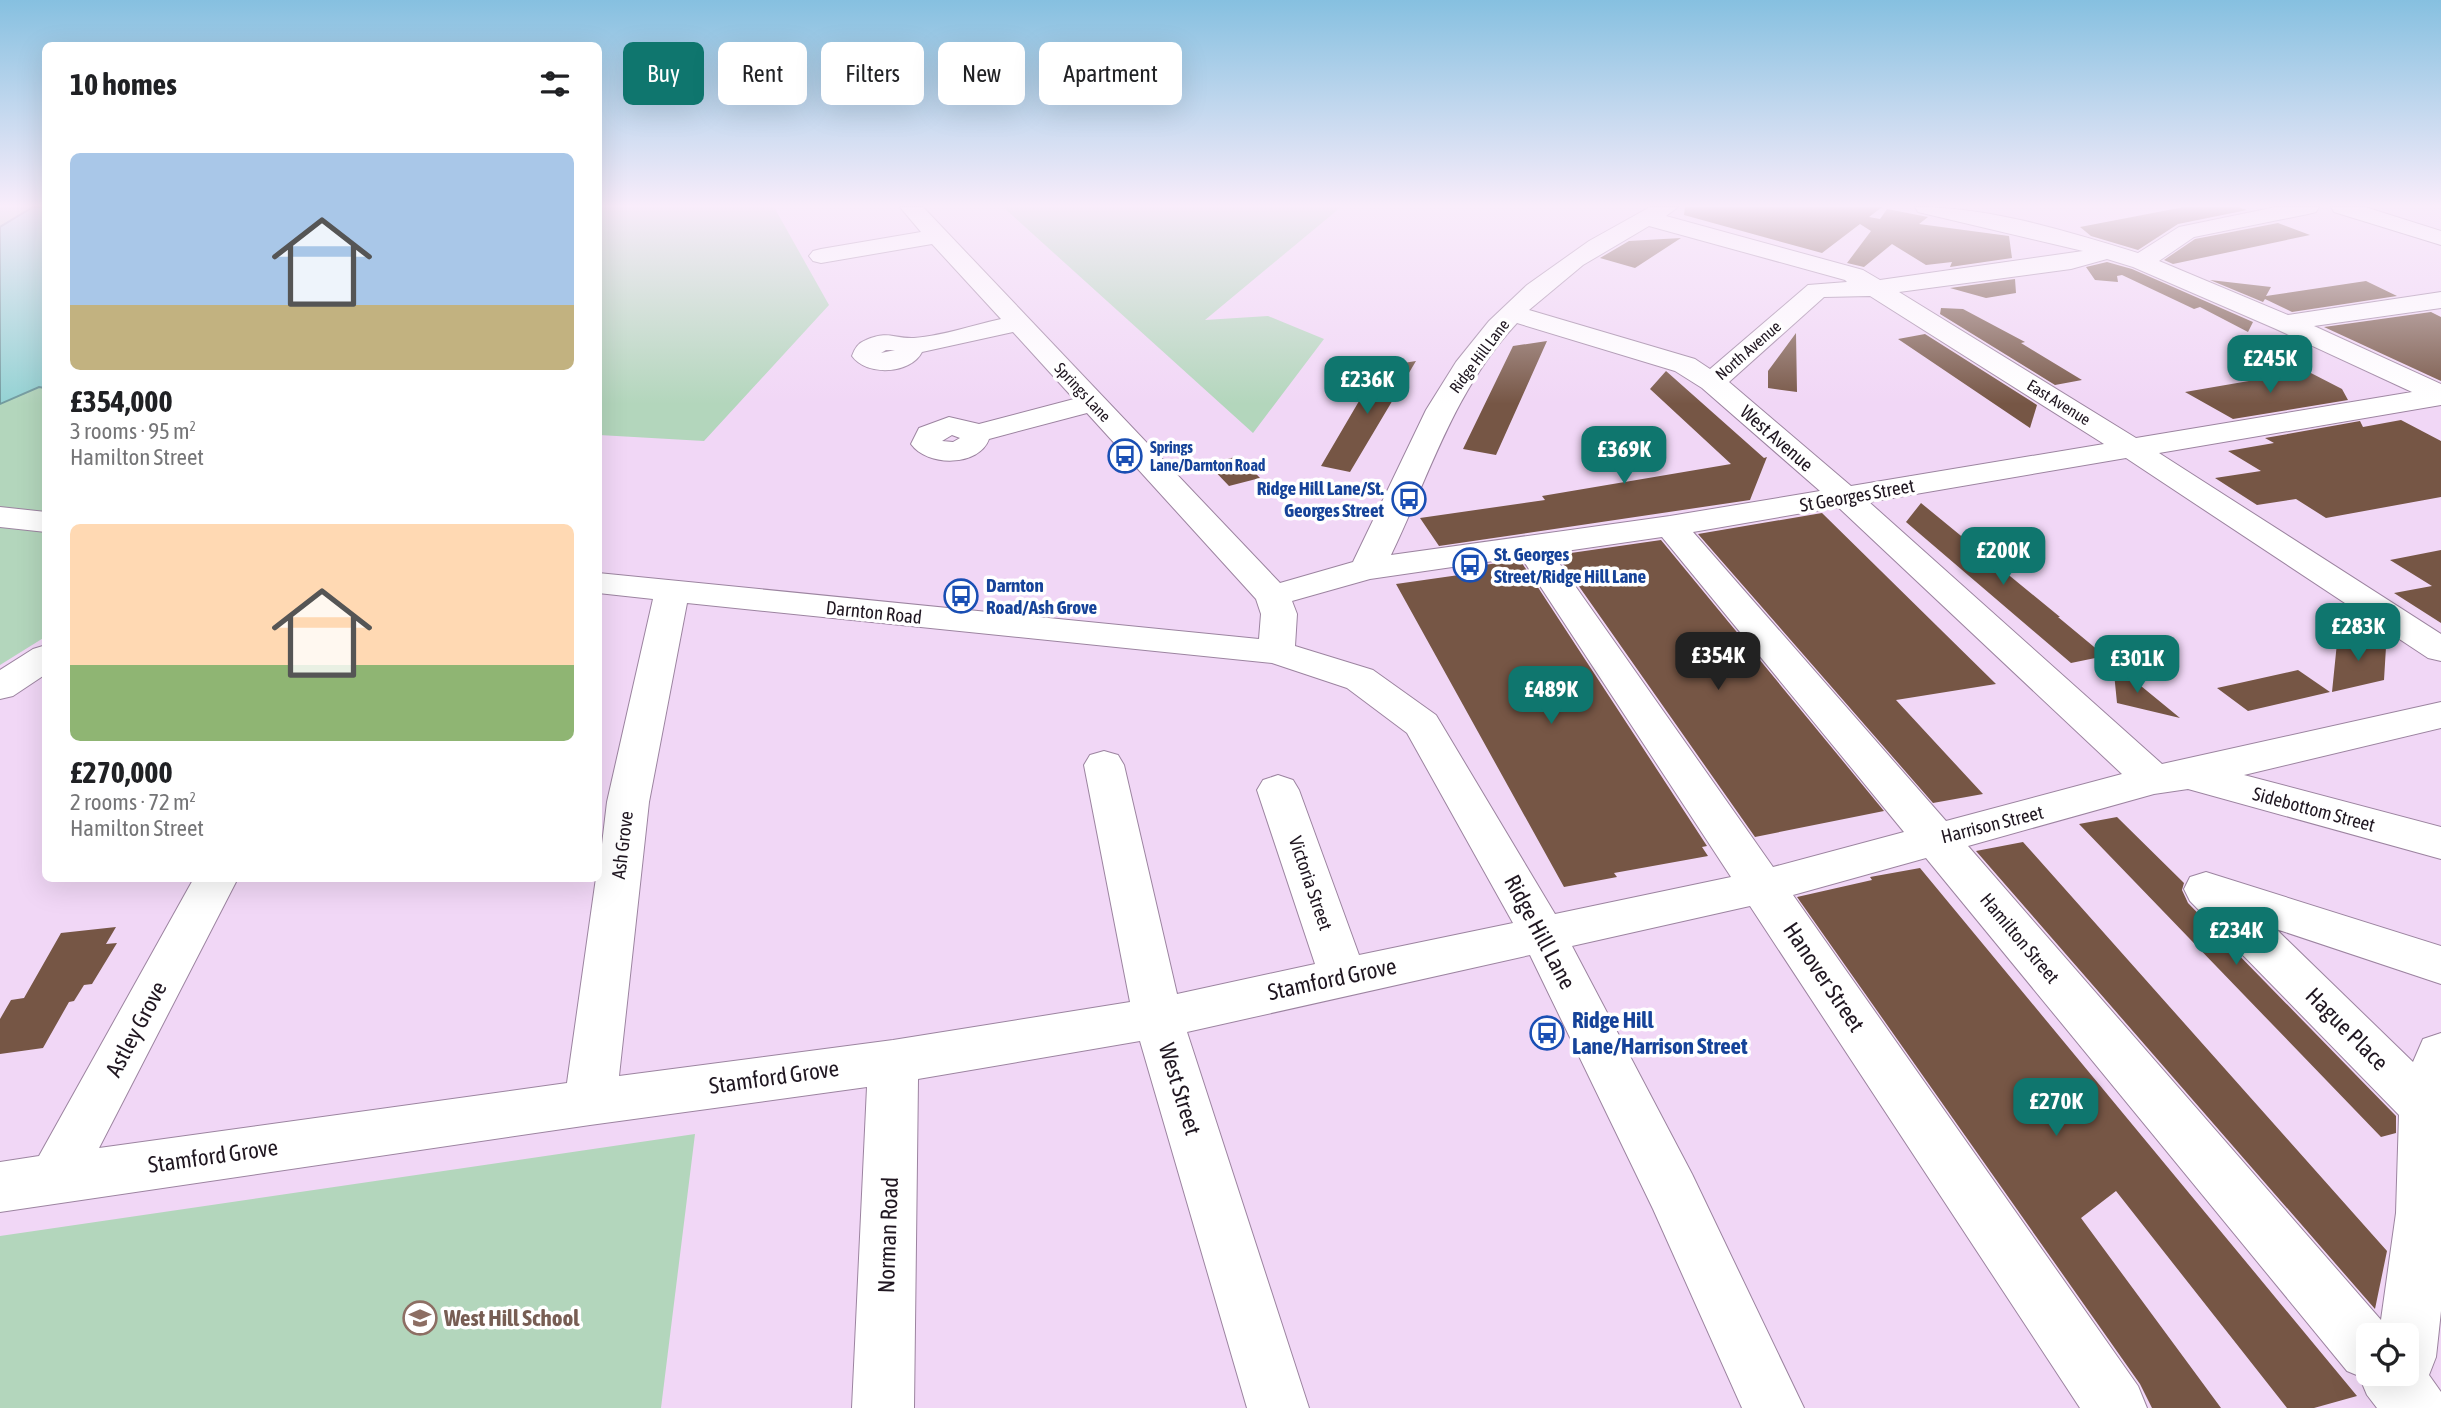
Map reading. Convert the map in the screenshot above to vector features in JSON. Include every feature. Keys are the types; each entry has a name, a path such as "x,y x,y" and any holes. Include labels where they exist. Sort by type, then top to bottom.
{"street":[{"name":"Springs Lane","path":"971,273 1273,596"},
{"name":"Ridge Hill Lane","path":"1367,569 1388,530 1441,408 1480,350 1511,313 1560,273"},
{"name":"East Avenue","path":"1806,273 1814,276 1854,275 1877,288 2131,448 2441,650"},
{"path":"1877,288 1991,273"},
{"path":"2166,273 2285,323 2441,396"},
{"name":"North Avenue","path":"1712,382 1814,276"},
{"path":"2285,323 2441,300"},
{"name":"West Avenue","path":"1511,313 1685,365 1712,382 2171,777"},
{"path":"909,347 1018,323"},
{"name":"St Georges Street","path":"1273,596 1367,569 1670,526 2441,396"},
{"path":"975,434 1093,403"},
{"path":"0,517 42,522"},
{"name":"Hamilton Street","path":"1670,526 2356,1331"},
{"name":"Hanover Street","path":"1531,547 2116,1408"},
{"name":"Darnton Road","path":"602,583 1276,652"},
{"name":"Ash Grove","path":"590,1102 628,802 672,592"},
{"path":"1273,596 1279,614 1276,652"},
{"name":"Ridge Hill Lane","path":"1276,652 1360,679 1422,724 1543,934 1672,1192 1773,1408"},
{"path":"0,687 42,660"},
{"name":"Harrison Street","path":"1543,934 1762,887 2171,777 2441,715"},
{"name":"West Street","path":"1104,765 1158,1018 1279,1408"},
{"name":"Sidebottom Street","path":"2171,777 2441,843"},
{"name":"Victoria Street","path":"1278,790 1343,975"},
{"name":"Astley Grove","path":"55,1179 214,882"},
{"name":"Hague Place","path":"2425,1107 2206,889 2441,965"},
{"name":"Stamford Grove","path":"0,1187 590,1102 893,1062 1158,1018 1343,975 1543,934"},
{"path":"2410,1323 2433,1220 2425,1107 2441,1054"},
{"name":"Norman Road","path":"883,1408 893,1062"}],"shaded area":[{"path":"0,273 42,273 42,639 0,665"},
{"path":"0,273 42,273 42,388 0,404"},
{"path":"602,273 811,273 829,305 704,441 602,435"},
{"path":"1076,273 1262,273 1205,320 1268,316 1324,339 1253,433"},
{"name":"West Hill School","path":"695,1134 661,1408 0,1408 0,1236"}],"building":[{"path":"2090,273 2140,273 2253,322 2248,332 2200,307 2194,309 2122,275 2117,276 2118,282 2095,280"},
{"path":"2015,279 2016,293 1986,298 1950,288"},
{"path":"2210,280 2271,287 2266,296 2366,281 2397,296 2292,312 2265,299 2263,302"},
{"path":"1941,308 1963,309 2025,342 2021,343 2082,380 2055,385 1940,314"},
{"path":"2431,312 2441,317 2441,381 2324,327"},
{"path":"1796,333 1797,392 1768,388 1768,371"},
{"path":"1925,334 2037,405 2030,428 1898,339"},
{"path":"1547,341 1496,455 1463,449 1513,346"},
{"path":"1416,361 1350,472 1321,466 1379,367"},
{"path":"1666,371 1764,458 1767,457 1750,500 1439,546 1420,518 1545,500 1542,496 1731,464 1650,389"},
{"path":"2307,371 2342,389 2348,400 2233,419 2185,392"},
{"path":"2401,420 2441,441 2441,497 2326,518 2296,499 2257,505 2215,478 2261,471 2228,451 2274,443 2265,438 2360,421 2363,427"},
{"path":"1239,456 1260,478 1229,486 1208,464"},
{"path":"1921,503 2105,656 2071,663 1906,522"},
{"path":"1822,513 1996,684 1896,700 1983,794 1933,803 1698,534"},
{"path":"1661,540 1884,811 1755,837 1557,555"},
{"path":"2441,550 2441,623 2394,593 2432,586 2390,560"},
{"path":"1520,560 1707,846 1702,847 1708,856 1614,873 1617,877 1564,887 1396,584 1459,575 1455,569"},
{"path":"2338,633 2386,647 2384,680 2332,692"},
{"path":"2113,663 2180,718 2117,703"},
{"path":"2298,670 2330,692 2248,711 2217,688"},
{"path":"2117,817 2184,883 2182,890 2188,903 2396,1116 2396,1133 2381,1137 2079,824"},
{"path":"2023,842 2387,1251 2375,1309 1976,851"},
{"path":"1920,868 2357,1396 2314,1408 2287,1408 2116,1191 2081,1218 2221,1408 2152,1408 2140,1384 1797,897 1872,880 1870,877"},
{"path":"116,927 106,944 117,943 92,984 84,985 74,1001 69,1002 43,1048 0,1054 0,1019 11,1000 24,998 61,933"}],"place":[{"name":"Springs Lane/Darnton Road","path":"1125,456"},
{"name":"Ridge Hill Lane/St. Georges Street","path":"1409,499"},
{"name":"St. Georges Street/Ridge Hill Lane","path":"1470,565"},
{"name":"Darnton Road/Ash Grove","path":"961,596"},
{"name":"Ridge Hill Lane/Harrison Street","path":"1547,1033"},
{"name":"West Hill School","path":"420,1318"}]}
